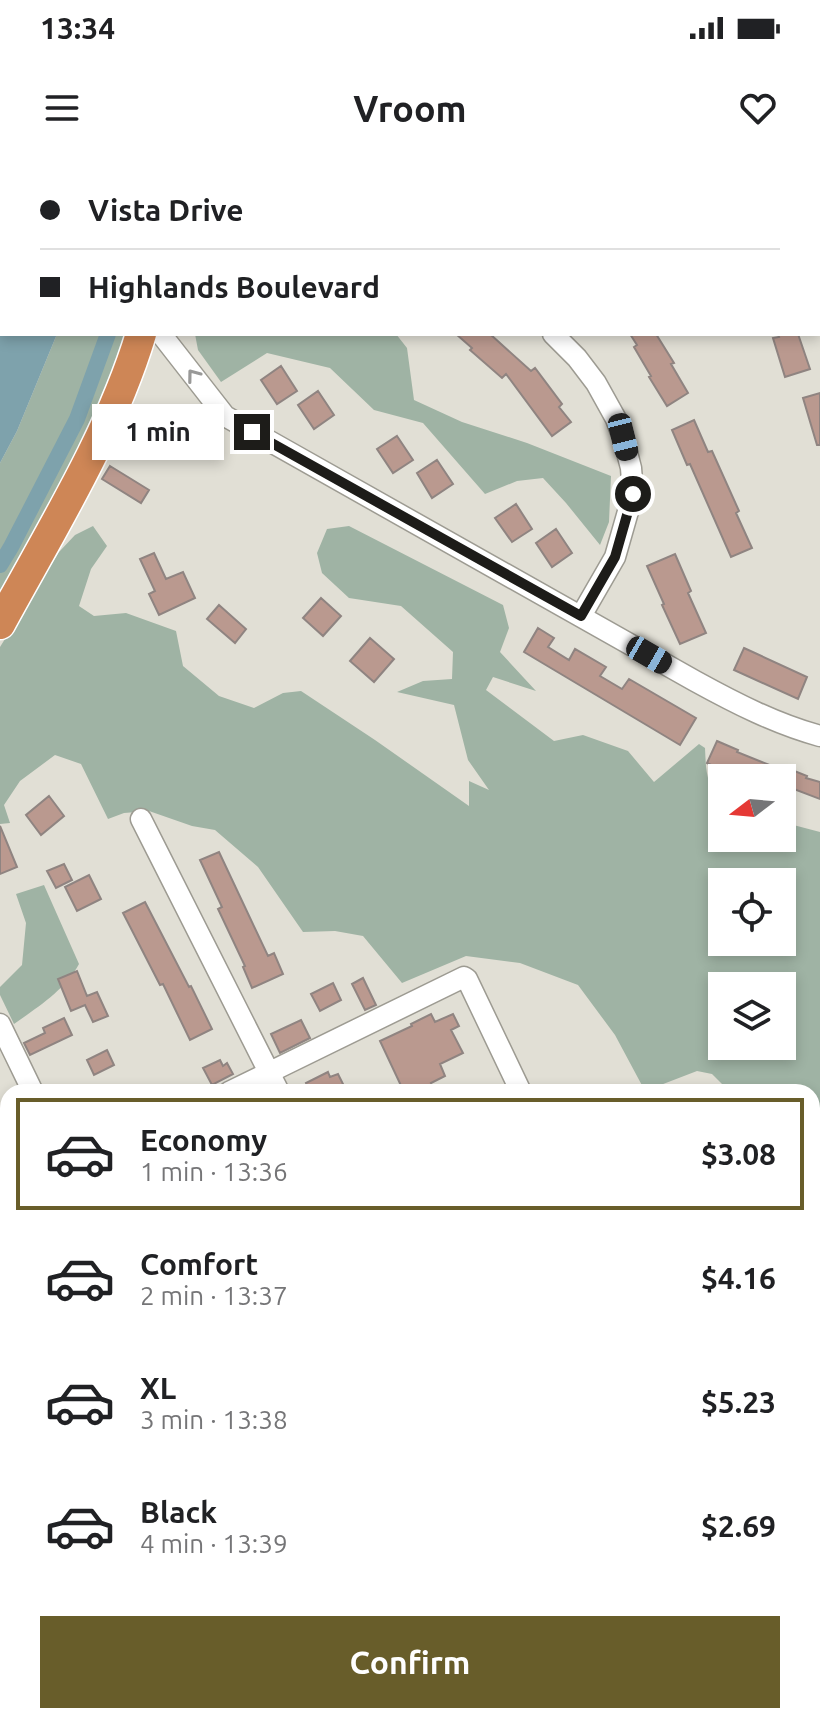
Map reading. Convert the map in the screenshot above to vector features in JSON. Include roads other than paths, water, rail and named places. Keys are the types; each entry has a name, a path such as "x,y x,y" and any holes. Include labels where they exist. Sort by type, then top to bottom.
{"highway":[{"path":"0,624 77,483 120,392 140,336"}],"street":[{"path":"163,336 225,416 739,705 820,736"},
{"path":"555,336 596,383 616,419 631,468 633,494 615,557 581,616"},
{"path":"99,437 186,417 225,416"},
{"path":"141,819 275,1084"},
{"path":"246,1084 464,977 517,1084"},
{"path":"0,1024 29,1084"}],"water":[{"path":"0,336 56,336 17,431 0,463"}],"waterway":[{"path":"0,565 77,419 107,336"}]}
